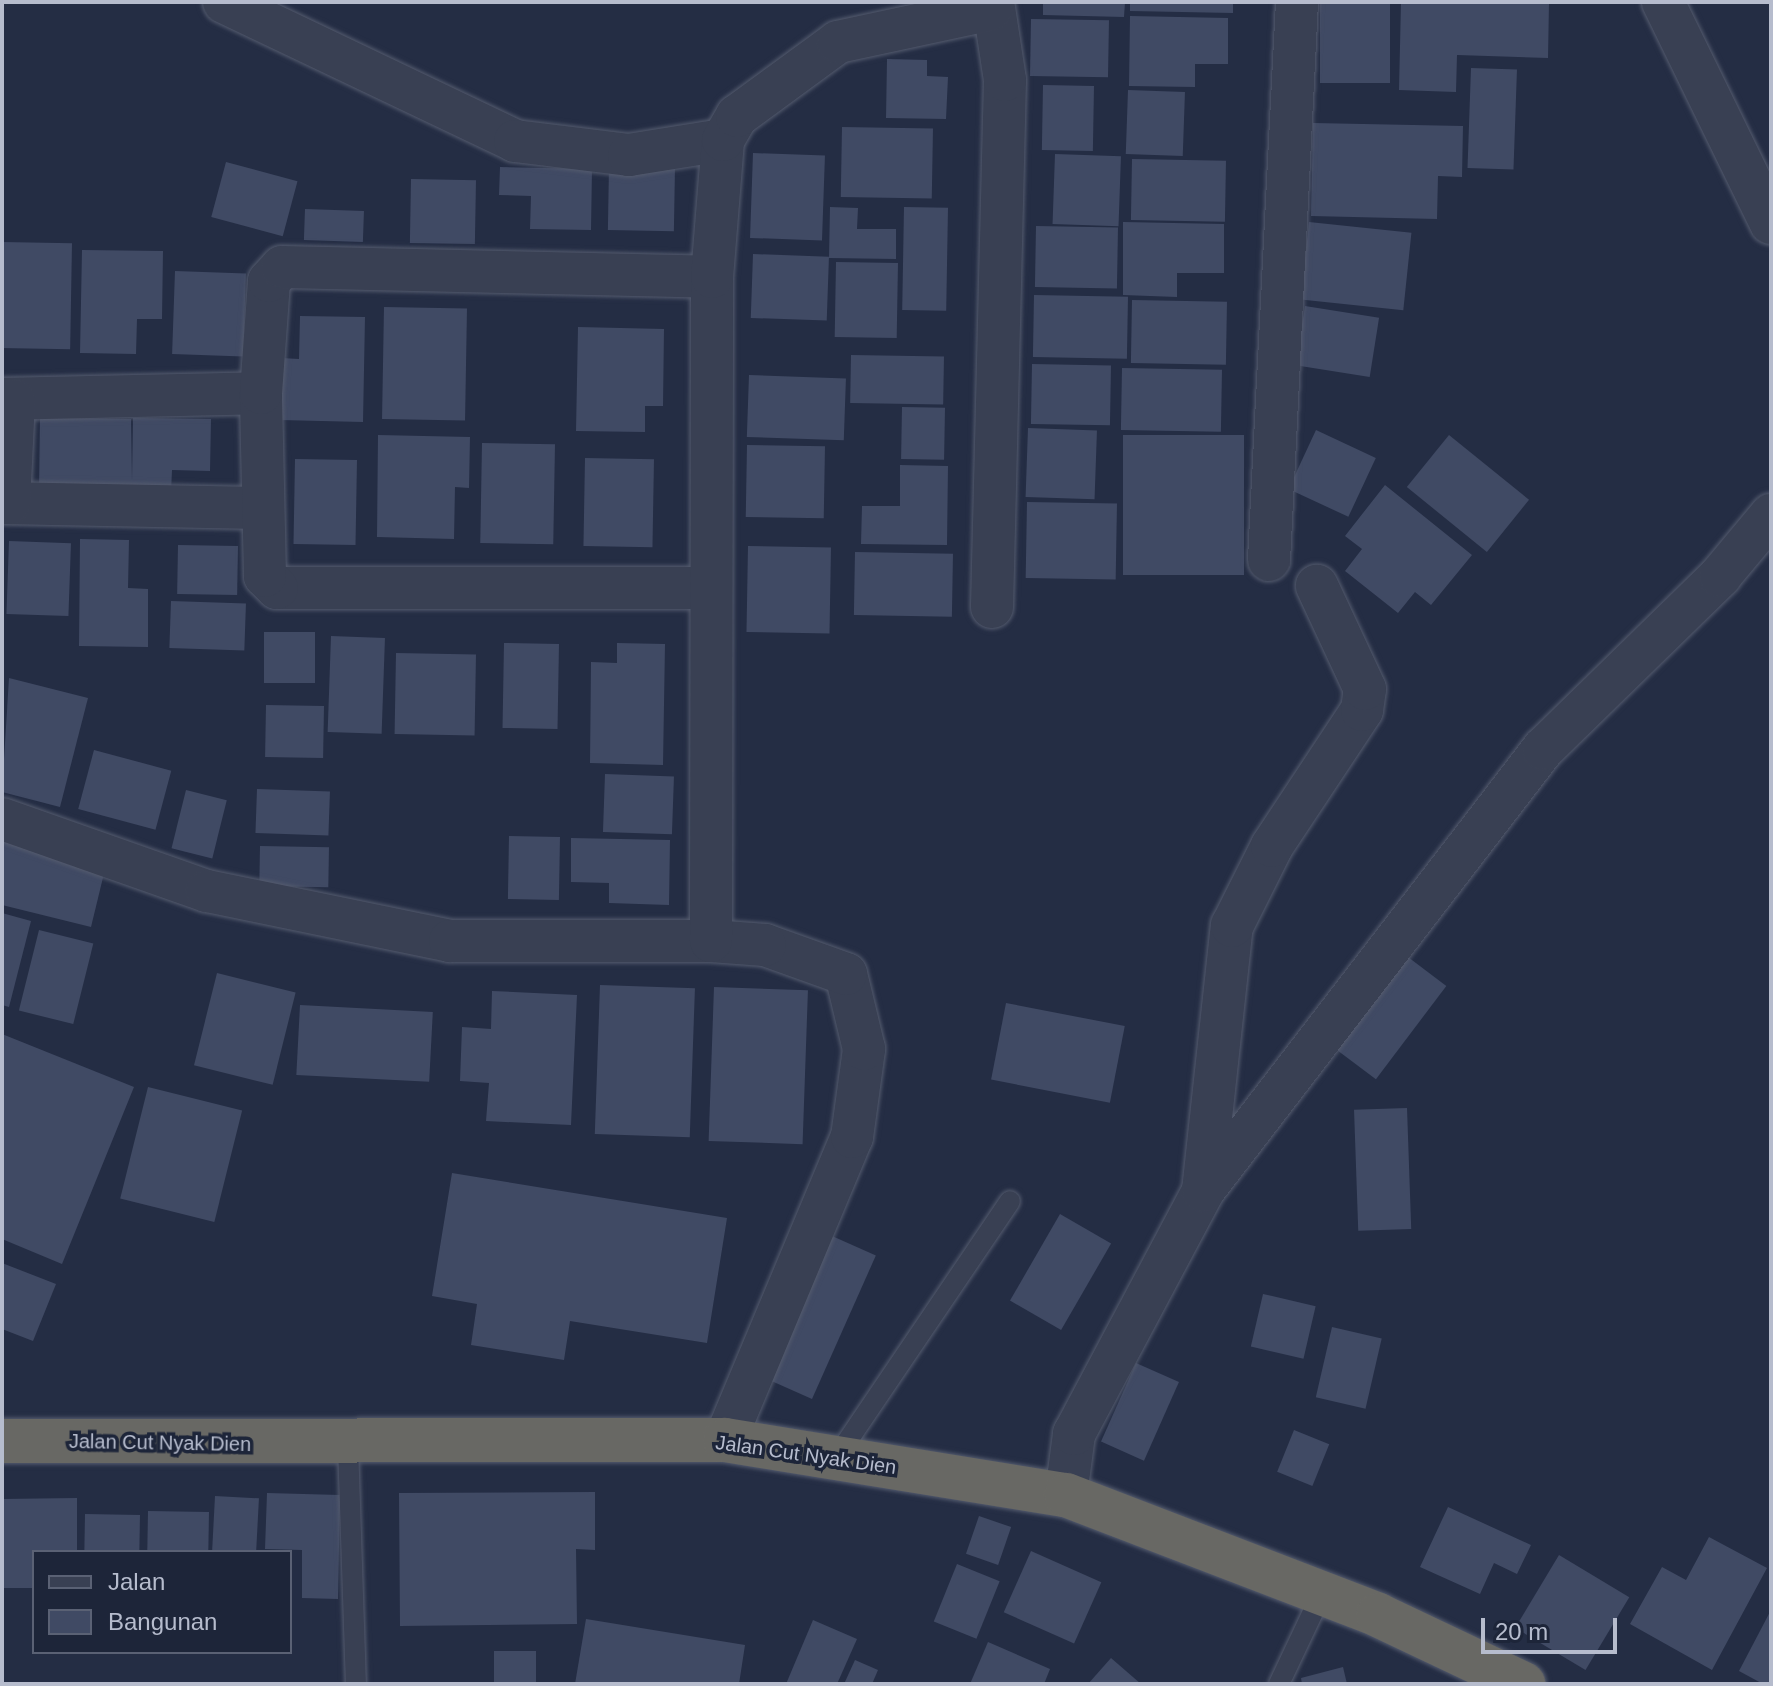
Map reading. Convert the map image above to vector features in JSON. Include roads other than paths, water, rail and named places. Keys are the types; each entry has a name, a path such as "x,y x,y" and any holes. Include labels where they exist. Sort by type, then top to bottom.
{"highway":[{"name":"Jalan Cut Nyak Dien","path":"2,1441 348,1445 725,1440 1066,1495 1322,1593 1474,1673 1523,1684"}],"street":[{"path":"224,2 515,141 629,155 723,140"},
{"path":"1269,560 1297,2"},
{"path":"1663,2 1771,223"},
{"path":"711,941 712,277 723,140 737,116 838,42 992,6 1005,80 992,607"},
{"path":"711,588 277,588 265,576 261,393 269,281 282,267 712,277"},
{"path":"261,393 8,400 5,503 263,508"},
{"path":"1066,1495 1074,1434 1203,1191 1543,749 1720,576 1771,515"},
{"path":"1203,1191 1232,926 1265,858 1362,710 1365,689 1317,586"},
{"path":"2,819 207,891 450,941 711,941 765,945 846,974 864,1049 852,1137 725,1440"}],"lane":[{"path":"836,1458 1010,1201"},
{"path":"348,1445 356,1684"},
{"path":"1279,1684 1322,1593"}]}
